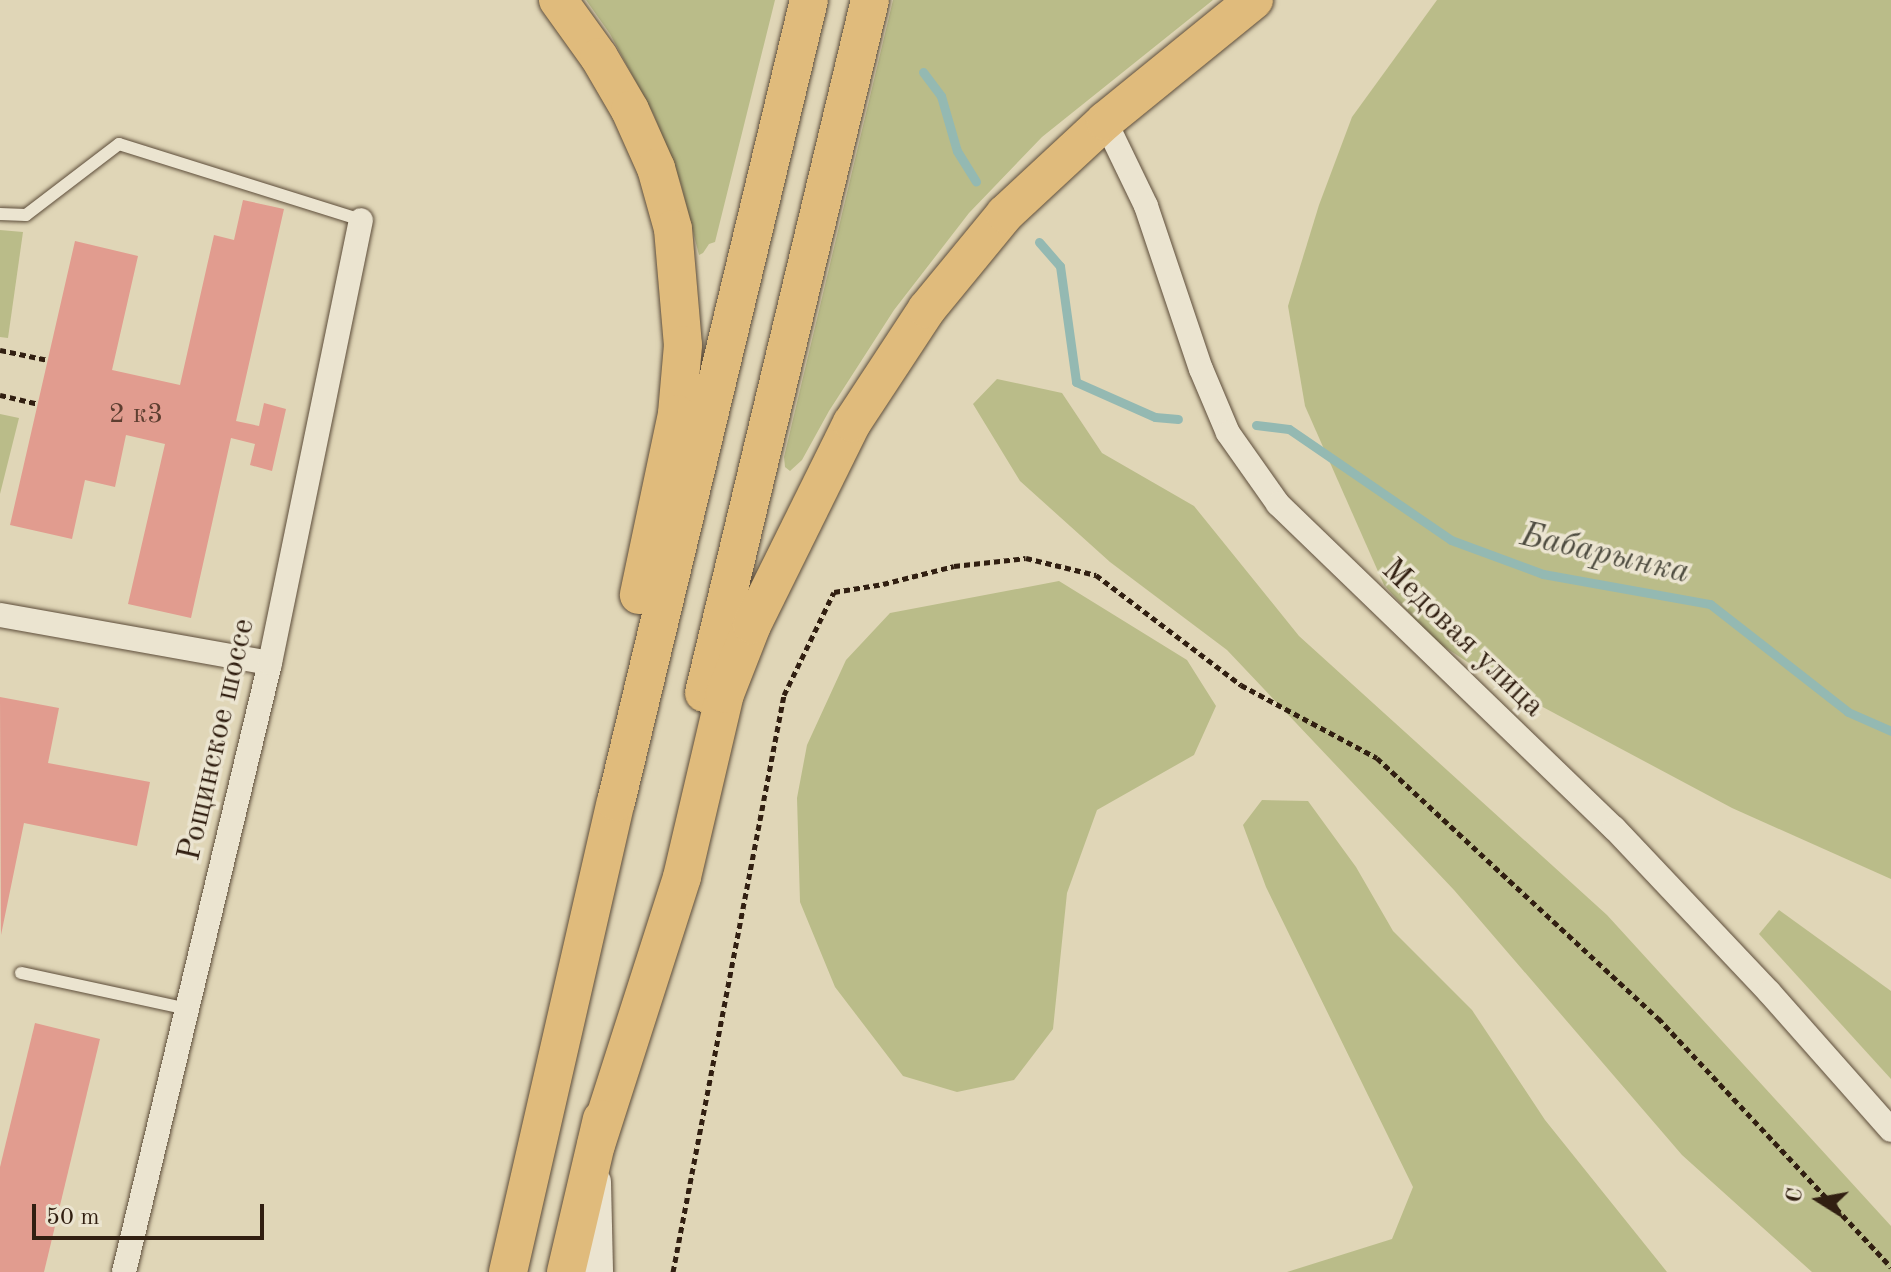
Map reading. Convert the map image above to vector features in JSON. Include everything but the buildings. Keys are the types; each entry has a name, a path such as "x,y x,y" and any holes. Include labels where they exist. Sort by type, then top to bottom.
{"main road":[{"path":"554,1067 592,800 668,467 683,345 673,229 656,168 622,97 558,0"},
{"path":"508,1272 554,1067 809,0"},
{"path":"566,1272 870,0"},
{"path":"596,1145 682,877 725,694 752,625 799,524 852,423 927,309 1005,214 1105,121 1254,0"}],"street":[{"name":"Медовая улица","path":"1105,121 1146,206 1201,369 1228,433 1278,504 1614,828 1769,992 1891,1130"},
{"name":"Рощинское шоссе","path":"124,1272 270,663 361,220"},
{"path":"0,615 270,663"},
{"path":"596,1145 598,1272"}],"lane":[{"path":"0,214 26,215 119,144 361,220"},
{"path":"21,973 187,1009"}],"path":[{"path":"0,350 48,360"},
{"path":"0,395 38,404"},
{"path":"673,1272 784,695 834,592 883,584 954,566 1026,558 1096,575 1241,685 1377,758 1658,1018 1891,1267"}],"green space":[{"path":"586,0 775,0 715,242 699,255 681,184 654,115 610,34"},
{"path":"893,0 1213,0 1042,137 969,213 894,310 829,411 802,460 790,471 785,467 784,457"},
{"path":"1437,0 1891,0 1891,879 1732,808 1507,688 1434,640 1384,585 1305,406 1288,306 1319,205 1352,117"},
{"path":"0,230 23,232 8,338 0,337"},
{"path":"997,379 1062,393 1102,453 1194,506 1299,636 1607,915 1891,1226 1891,1272 1812,1272 1682,1155 1454,890 1227,650 1110,562 1020,481 973,404"},
{"path":"0,414 19,418 0,494"},
{"path":"1059,581 1187,660 1216,706 1194,755 1097,810 1067,893 1053,1029 1014,1080 957,1092 903,1076 835,987 800,902 797,798 807,745 846,660 890,613"},
{"path":"1262,800 1308,801 1356,867 1393,931 1472,1010 1545,1120 1667,1272 1287,1272 1392,1239 1413,1187 1266,887 1243,825"},
{"path":"1779,910 1891,991 1891,1079 1759,934"}],"waterway":[{"name":"Бабарынка","path":"923,72 941,96 957,151 976,182"},
{"name":"Бабарынка","path":"1039,242 1060,266 1076,382 1155,417 1178,419"},
{"name":"Бабарынка","path":"1256,425 1289,429 1451,540 1543,574 1710,604 1848,712 1891,731"}]}
